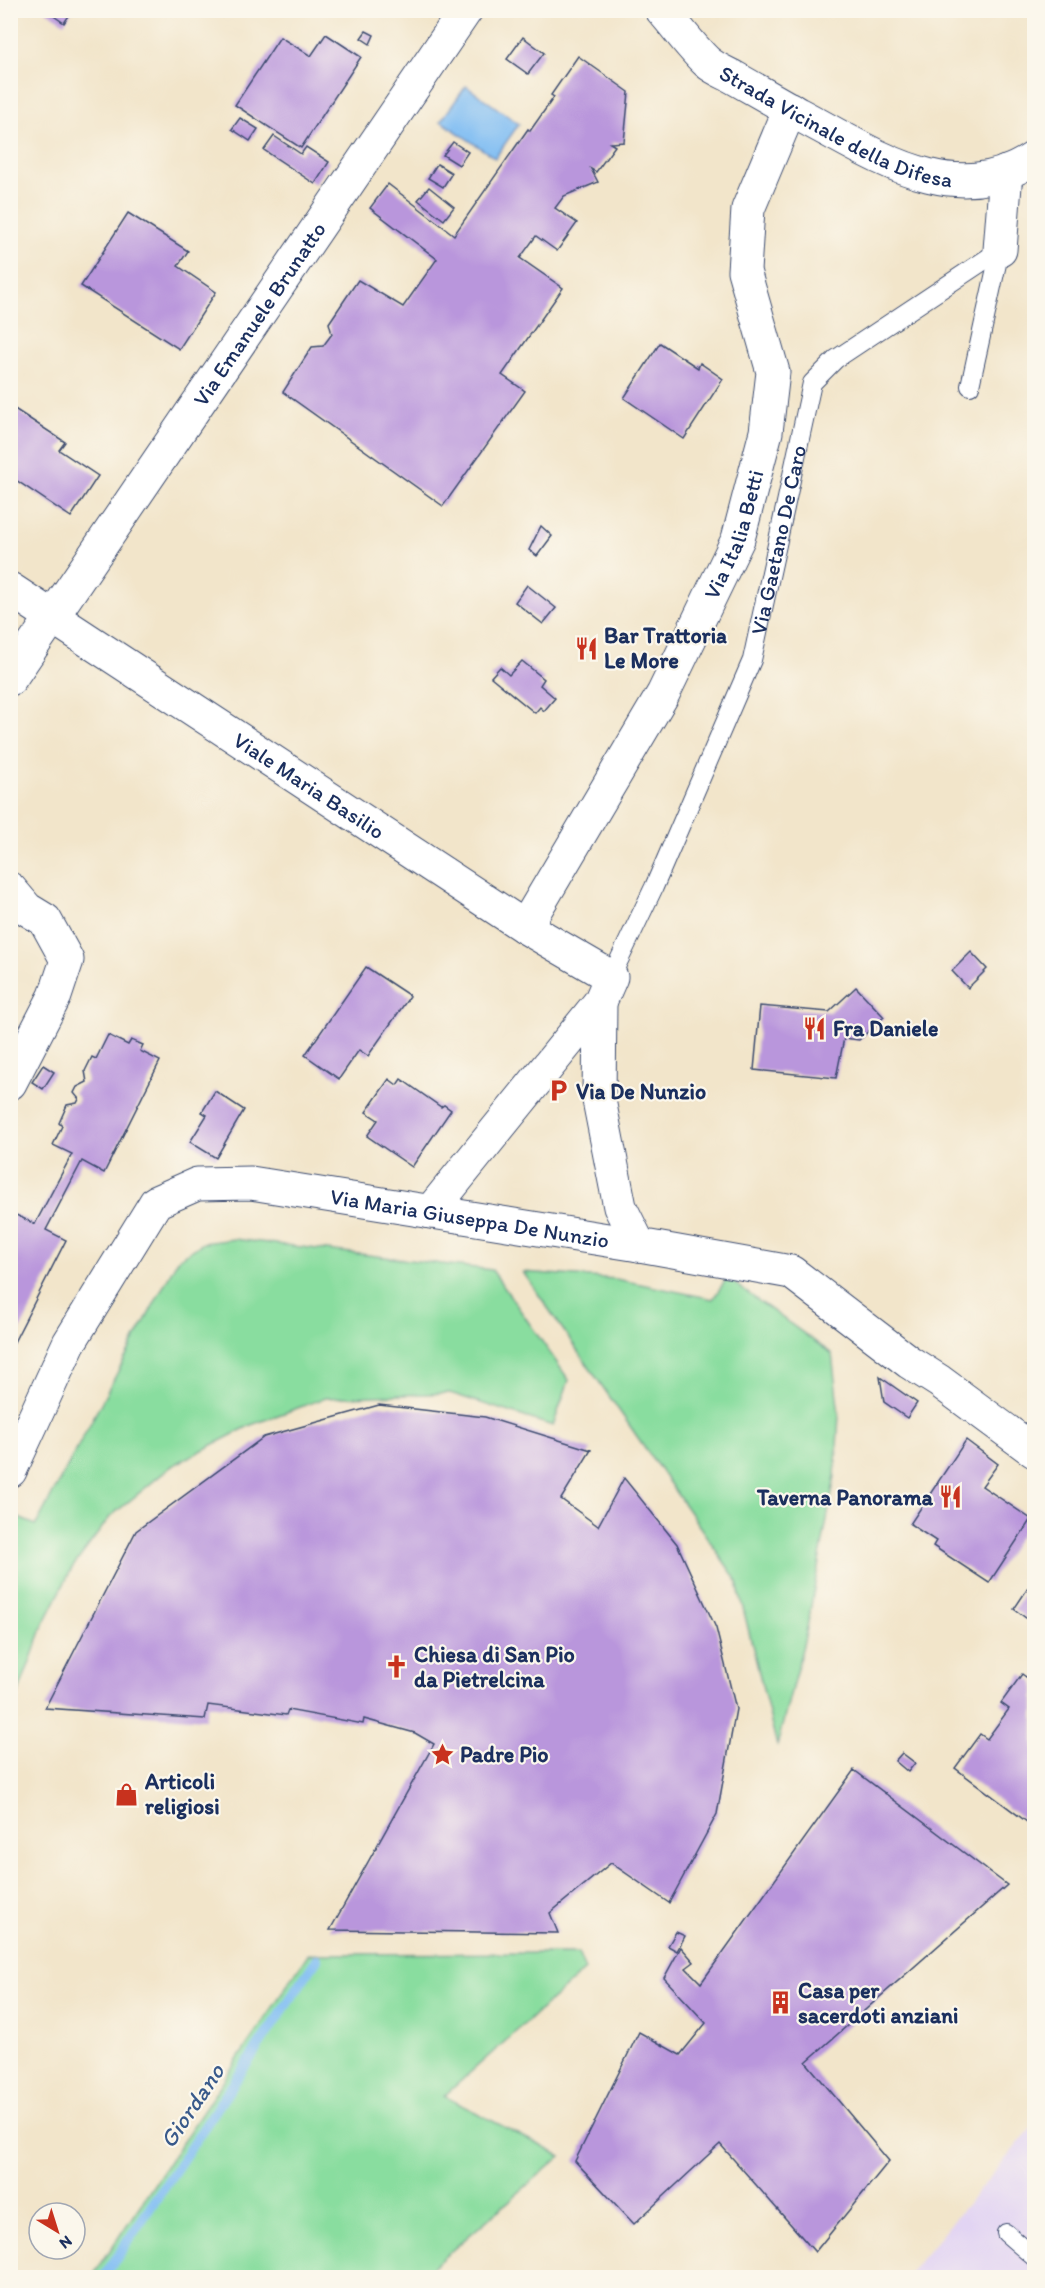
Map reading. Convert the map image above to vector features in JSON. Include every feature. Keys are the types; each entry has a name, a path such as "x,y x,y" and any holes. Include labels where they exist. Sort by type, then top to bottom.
{"street":[{"name":"Via Emanuele Brunatto","path":"10,679 466,10"},
{"name":"Strada Vicinale della Difesa","path":"662,10 708,63 903,169 928,177 954,180 971,179 1020,165"},
{"name":"Via Italia Betti","path":"525,927 663,694 738,539 766,432 773,372 744,271 748,209 790,109"},
{"path":"1000,250 1020,165"},
{"name":"Viale Maria Basilio","path":"10,589 525,927 605,989"},
{"path":"10,1083 55,996 67,960 45,920 19,899"},
{"path":"430,1212 605,989"},
{"path":"605,989 599,1100 620,1207 639,1245"},
{"name":"Via Maria Giuseppa De Nunzio","path":"10,1471 69,1343 156,1202 197,1184 250,1183 639,1245 791,1272 909,1362 1035,1451"}],"lane":[{"path":"970,386 1000,250"},
{"name":"Via Gaetano De Caro","path":"605,989 654,887 752,660 812,383 836,359 1000,250"},
{"path":"1006,2233 1035,2256"}],"shaded area":[{"path":"1034,2125 1034,2277 906,2277"}],"green space":[{"path":"234,1239 492,1270 569,1380 553,1426 450,1393 325,1398 251,1425 172,1466 110,1517 72,1568 43,1626 18,1694 11,1693 10,1529 16,1517 36,1525 178,1259 203,1243"},
{"path":"523,1272 616,1279 713,1299 727,1278 832,1354 839,1415 835,1476 806,1633 777,1746 736,1579"},
{"path":"578,1953 585,1970 444,2096 561,2156 421,2277 92,2277 308,1954"}],"water":[{"path":"466,86 519,124 495,158 441,121"}],"building":[{"path":"45,10 73,10 64,23"},
{"path":"366,31 374,35 370,44 361,38"},
{"path":"326,34 361,57 301,148 235,105 280,37 311,56"},
{"path":"523,37 544,53 528,74 507,59"},
{"path":"578,56 629,92 624,142 610,143 615,146 596,172 591,169 598,182 564,196 555,208 577,223 557,251 536,236 520,258 563,288 502,375 525,391 443,506 283,392 312,347 323,346 332,334 329,323 358,280 403,307 437,259 370,208 388,184 454,235 528,129 530,131 554,97 551,95"},
{"path":"240,118 258,129 250,141 232,129"},
{"path":"274,136 301,154 306,147 329,162 315,184 264,150"},
{"path":"453,142 468,152 459,165 443,155"},
{"path":"437,164 452,173 443,187 428,178"},
{"path":"429,187 454,207 444,220 418,200"},
{"path":"128,213 188,251 178,266 216,292 179,349 81,286"},
{"path":"660,343 698,368 700,363 723,379 684,439 624,398"},
{"path":"10,406 65,442 59,450 98,476 71,517 10,476"},
{"path":"541,526 552,536 537,556 529,550"},
{"path":"527,585 556,608 543,624 515,602"},
{"path":"522,661 544,679 540,685 555,698 544,711 540,707 535,713 491,677 500,667 509,675"},
{"path":"971,952 987,969 968,988 952,971"},
{"path":"366,967 410,996 368,1056 359,1050 339,1079 305,1055"},
{"name":"Fra Daniele","path":"856,987 884,1017 859,1040 844,1038 836,1078 754,1070 760,1006 829,1012"},
{"path":"108,1035 128,1045 131,1040 143,1045 140,1051 160,1061 104,1173 82,1161 46,1230 66,1240 10,1350 10,1222 14,1214 35,1224 72,1154 53,1145 62,1126 59,1123 67,1105 77,1103 79,1099 74,1093 77,1087 87,1082 85,1071 92,1057 96,1059"},
{"path":"43,1065 54,1072 43,1089 32,1082"},
{"path":"389,1079 397,1085 401,1079 441,1107 444,1105 451,1110 412,1167 367,1136 378,1120 366,1112"},
{"path":"215,1091 244,1110 216,1158 190,1142 207,1115 202,1112"},
{"path":"880,1377 917,1403 907,1418 884,1402"},
{"name":"Chiesa di San Pio da Pietrelcina","path":"379,1405 485,1417 591,1450 561,1499 598,1526 624,1478 677,1544 716,1628 736,1709 717,1814 669,1903 611,1863 550,1913 558,1933 330,1930 434,1744 415,1733 364,1719 363,1724 288,1710 286,1715 208,1705 205,1719 45,1708 136,1531 264,1437"},
{"path":"966,1440 998,1464 982,1486 1031,1519 989,1583 933,1546 936,1541 910,1524"},
{"path":"1034,1579 1034,1624 1014,1609"},
{"path":"1022,1674 1034,1683 1034,1812 1027,1822 955,1768 980,1734 987,1739 1009,1709 1001,1703"},
{"path":"902,1753 915,1763 908,1772 895,1761"},
{"name":"Casa per sacerdoti anziani","path":"854,1770 1007,1885 806,2062 889,2161 815,2252 720,2144 634,2224 575,2161 639,2032 680,2055 706,2023 664,1978 681,1947 694,1962 686,1968 701,1983"},
{"path":"676,1932 685,1936 677,1951 668,1946"}],"waterway":[{"name":"Giordano","path":"103,2278 317,1959"}],"place":[{"name":"Bar Trattoria Le More","path":"586,648"},
{"name":"Fra Daniele","path":"815,1028"},
{"name":"Via De Nunzio","path":"558,1091"},
{"name":"Taverna Panorama","path":"951,1497"},
{"name":"Chiesa di San Pio da Pietrelcina","path":"396,1667"},
{"name":"Padre Pio","path":"442,1754"},
{"name":"Articoli religiosi","path":"127,1794"},
{"name":"Casa per sacerdoti anziani","path":"780,2003"}]}
